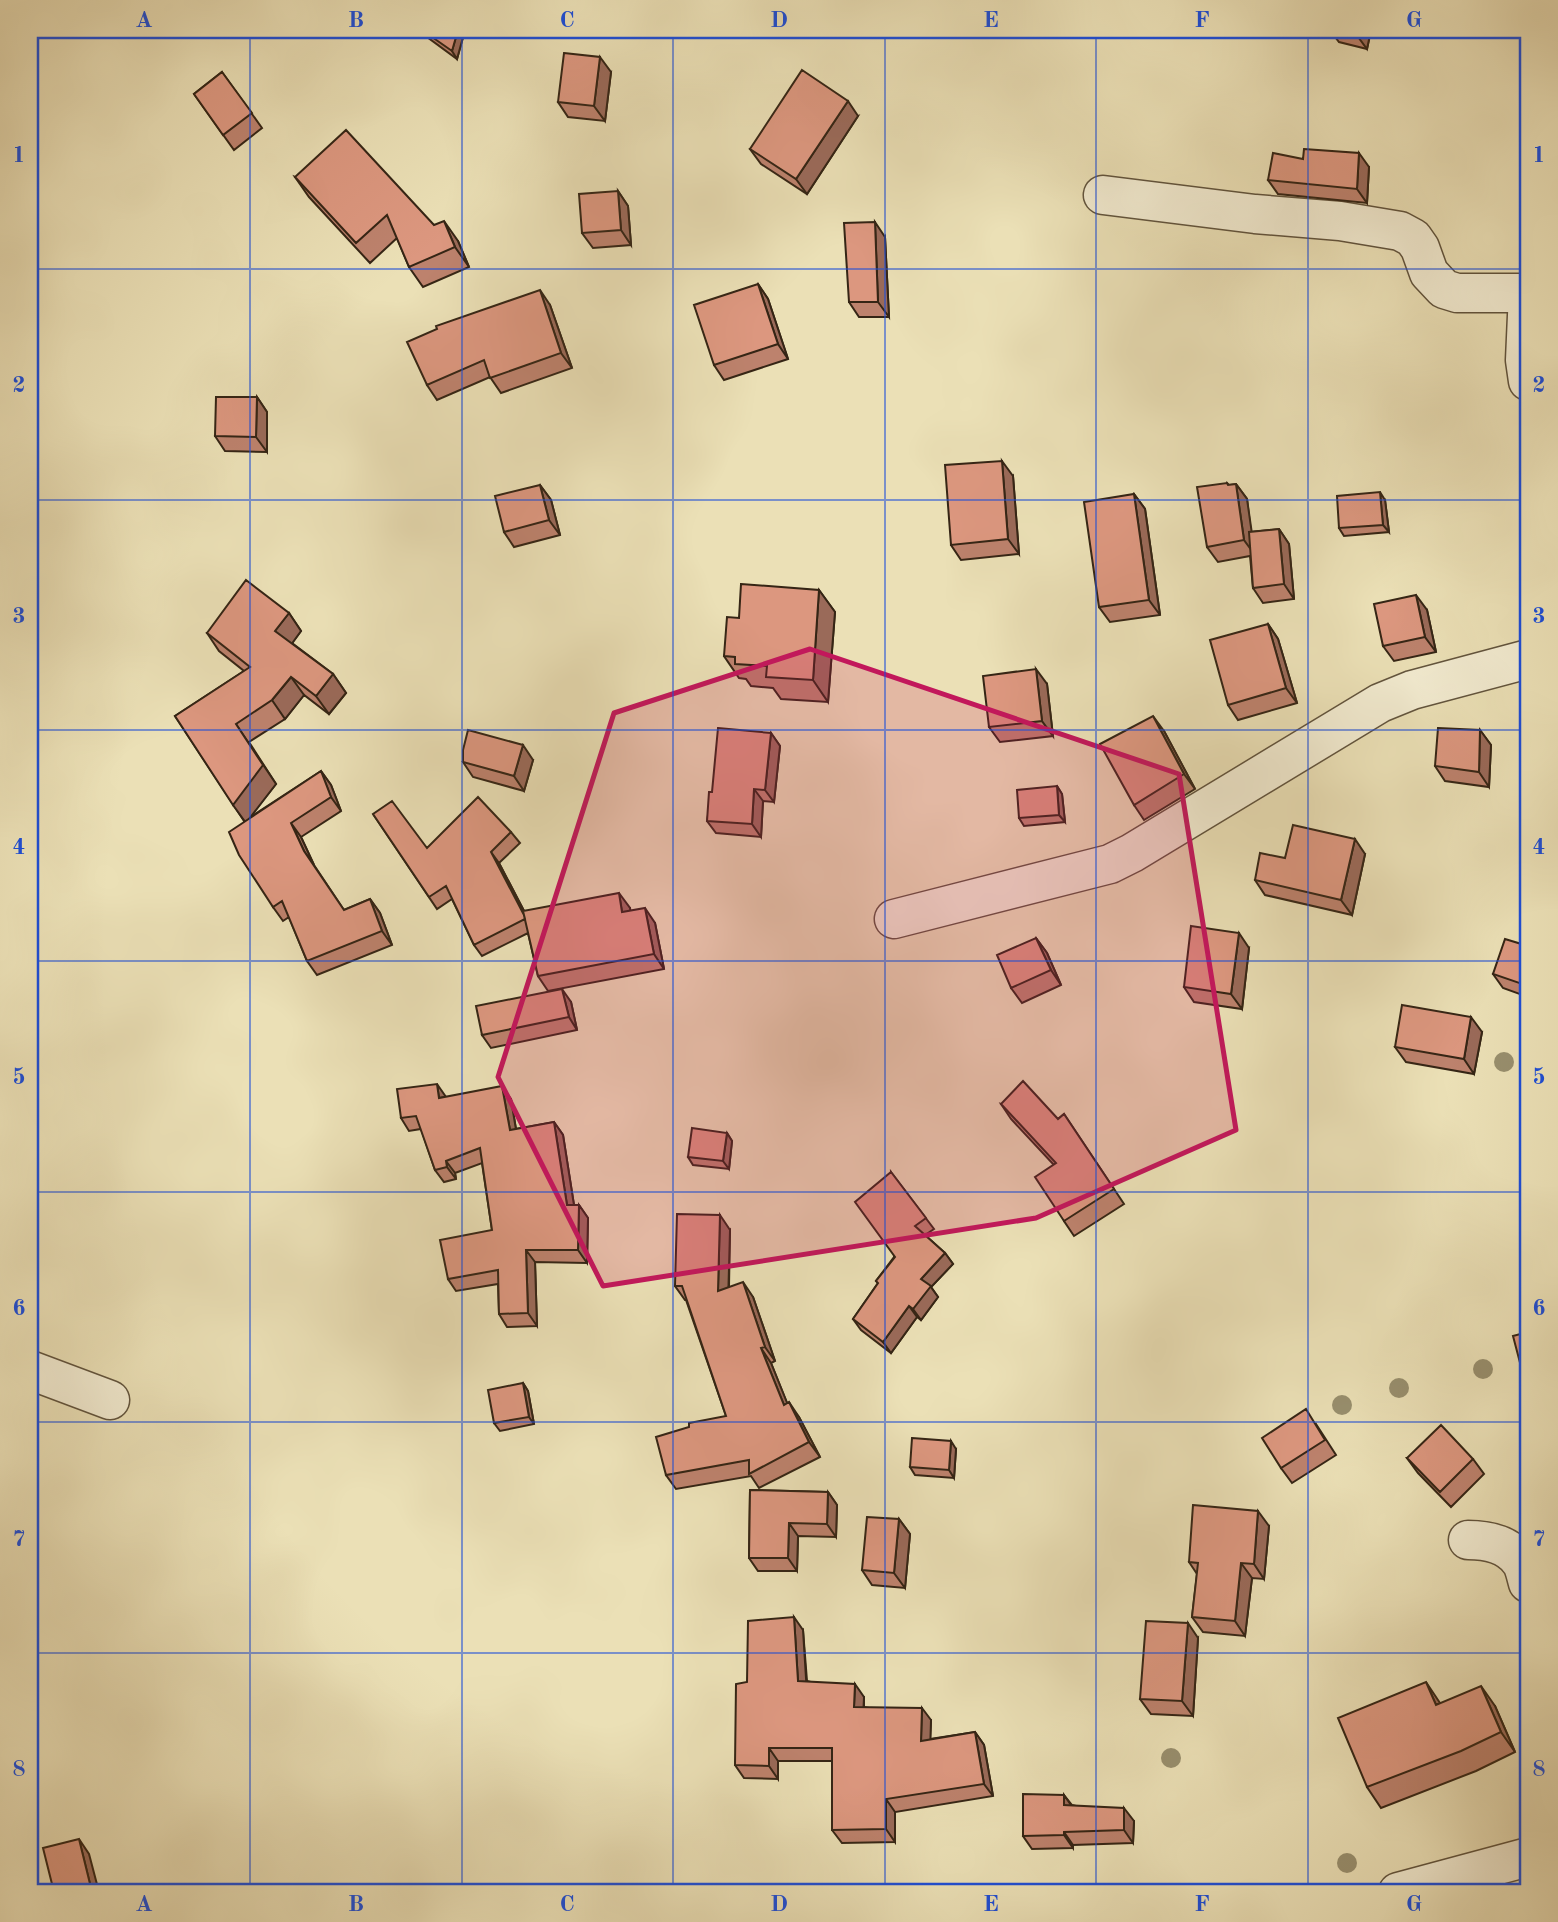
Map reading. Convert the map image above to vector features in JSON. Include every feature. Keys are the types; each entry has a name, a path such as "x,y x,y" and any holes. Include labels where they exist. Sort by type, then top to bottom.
{"street":[{"path":"1103,195 1255,214 1339,221 1400,231 1413,237 1430,273 1444,289 1457,293 1528,293 1525,360 1528,381"},
{"path":"894,919 1110,863 1132,853 1380,703 1412,690 1528,659"},
{"path":"30,1370 110,1400"},
{"path":"1468,1540 1486,1540 1501,1546 1520,1561 1528,1583"},
{"path":"1398,1892 1528,1857"}],"highlighted area":[{"path":"810,649 1179,774 1236,1130 1036,1218 603,1286 498,1077 614,713"}],"building":[{"path":"422,30 458,30 452,51"},
{"path":"1339,30 1357,30 1356,34"},
{"path":"564,53 600,57 594,106 558,102"},
{"path":"802,70 848,101 796,179 750,149"},
{"path":"222,72 252,113 223,135 194,94"},
{"path":"346,130 434,225 444,221 455,247 409,267 387,215 356,243 295,177"},
{"path":"1304,149 1359,153 1357,189 1268,180 1273,153 1303,159"},
{"path":"618,191 621,230 582,233 579,194"},
{"path":"875,222 878,302 849,302 844,223"},
{"path":"758,284 778,344 714,365 694,305"},
{"path":"540,290 561,353 490,378 484,360 427,385 407,342 437,329 436,326"},
{"path":"216,397 257,397 256,437 215,436"},
{"path":"1002,461 1008,539 951,545 945,465"},
{"path":"1236,484 1244,540 1207,547 1197,487"},
{"path":"540,485 549,520 504,532 495,496"},
{"path":"1380,492 1383,525 1339,528 1337,496"},
{"path":"1134,494 1149,600 1099,607 1084,502"},
{"path":"1279,529 1284,584 1253,588 1249,532"},
{"path":"246,580 289,613 275,631 333,674 316,696 291,677 272,700 236,724 263,765 233,805 175,716 250,667 207,633"},
{"path":"741,584 819,590 813,680 766,677 767,666 735,664 735,657 724,656 727,617 739,618"},
{"path":"1416,595 1425,637 1383,646 1374,604"},
{"path":"1268,624 1286,688 1228,705 1210,640"},
{"path":"1036,669 1042,721 989,727 983,676"},
{"path":"1153,716 1184,774 1134,805 1100,744"},
{"path":"718,728 771,733 765,790 754,789 752,824 707,821"},
{"path":"1438,728 1480,730 1479,772 1435,766"},
{"path":"468,730 523,745 514,776 463,762"},
{"path":"321,771 331,797 291,823 304,851 344,910 370,899 382,931 307,961 282,901 273,907 239,855 229,832"},
{"path":"1057,786 1059,815 1019,818 1017,790"},
{"path":"478,797 511,832 491,852 525,919 474,945 446,886 429,897 373,814 392,801 427,848"},
{"path":"1293,825 1355,839 1341,900 1255,880 1260,853 1285,858"},
{"path":"619,893 622,912 645,908 654,954 538,976 523,911"},
{"path":"1191,926 1239,933 1231,994 1184,987"},
{"path":"1036,938 1051,970 1011,988 997,955"},
{"path":"1505,939 1528,946 1528,986 1493,974"},
{"path":"562,989 569,1017 482,1035 476,1006"},
{"path":"1402,1005 1471,1017 1464,1059 1395,1047"},
{"path":"1023,1081 1058,1119 1064,1114 1114,1189 1064,1221 1035,1177 1056,1163 1001,1104"},
{"path":"437,1084 439,1098 502,1086 510,1130 554,1122 567,1205 579,1205 578,1250 526,1250 528,1313 499,1314 498,1270 448,1279 440,1240 492,1230 480,1148 446,1161 447,1167 435,1170 416,1116 401,1118 397,1089"},
{"path":"692,1128 727,1133 723,1161 688,1157"},
{"path":"891,1172 926,1218 915,1226 945,1253 921,1279 931,1286 913,1309 909,1306 883,1342 853,1319 878,1283 876,1281 895,1257 855,1202"},
{"path":"677,1214 720,1215 718,1291 743,1282 765,1347 761,1348 784,1405 789,1402 809,1442 749,1474 749,1460 666,1475 656,1437 689,1427 689,1423 726,1416 682,1286 675,1286"},
{"path":"1528,1332 1528,1377 1524,1378 1513,1336"},
{"path":"523,1383 529,1417 494,1423 488,1390"},
{"path":"1306,1409 1325,1440 1281,1468 1262,1438"},
{"path":"1441,1425 1473,1459 1440,1492 1407,1458"},
{"path":"912,1438 951,1441 949,1470 910,1467"},
{"path":"750,1490 828,1492 827,1524 789,1523 788,1558 749,1558"},
{"path":"1193,1505 1258,1511 1254,1564 1241,1563 1235,1621 1192,1617 1198,1563 1189,1562"},
{"path":"867,1517 899,1519 894,1573 862,1570"},
{"path":"794,1617 798,1681 855,1684 854,1707 922,1708 921,1741 975,1732 984,1784 886,1799 886,1829 832,1830 832,1748 769,1748 769,1766 735,1765 736,1684 747,1682 748,1621"},
{"path":"1146,1621 1188,1623 1182,1701 1140,1699"},
{"path":"1426,1682 1436,1705 1481,1686 1501,1732 1461,1751 1367,1787 1338,1718"},
{"path":"1023,1794 1064,1795 1064,1805 1124,1808 1124,1830 1023,1836"},
{"path":"79,1839 92,1892 54,1892 43,1848"}]}
